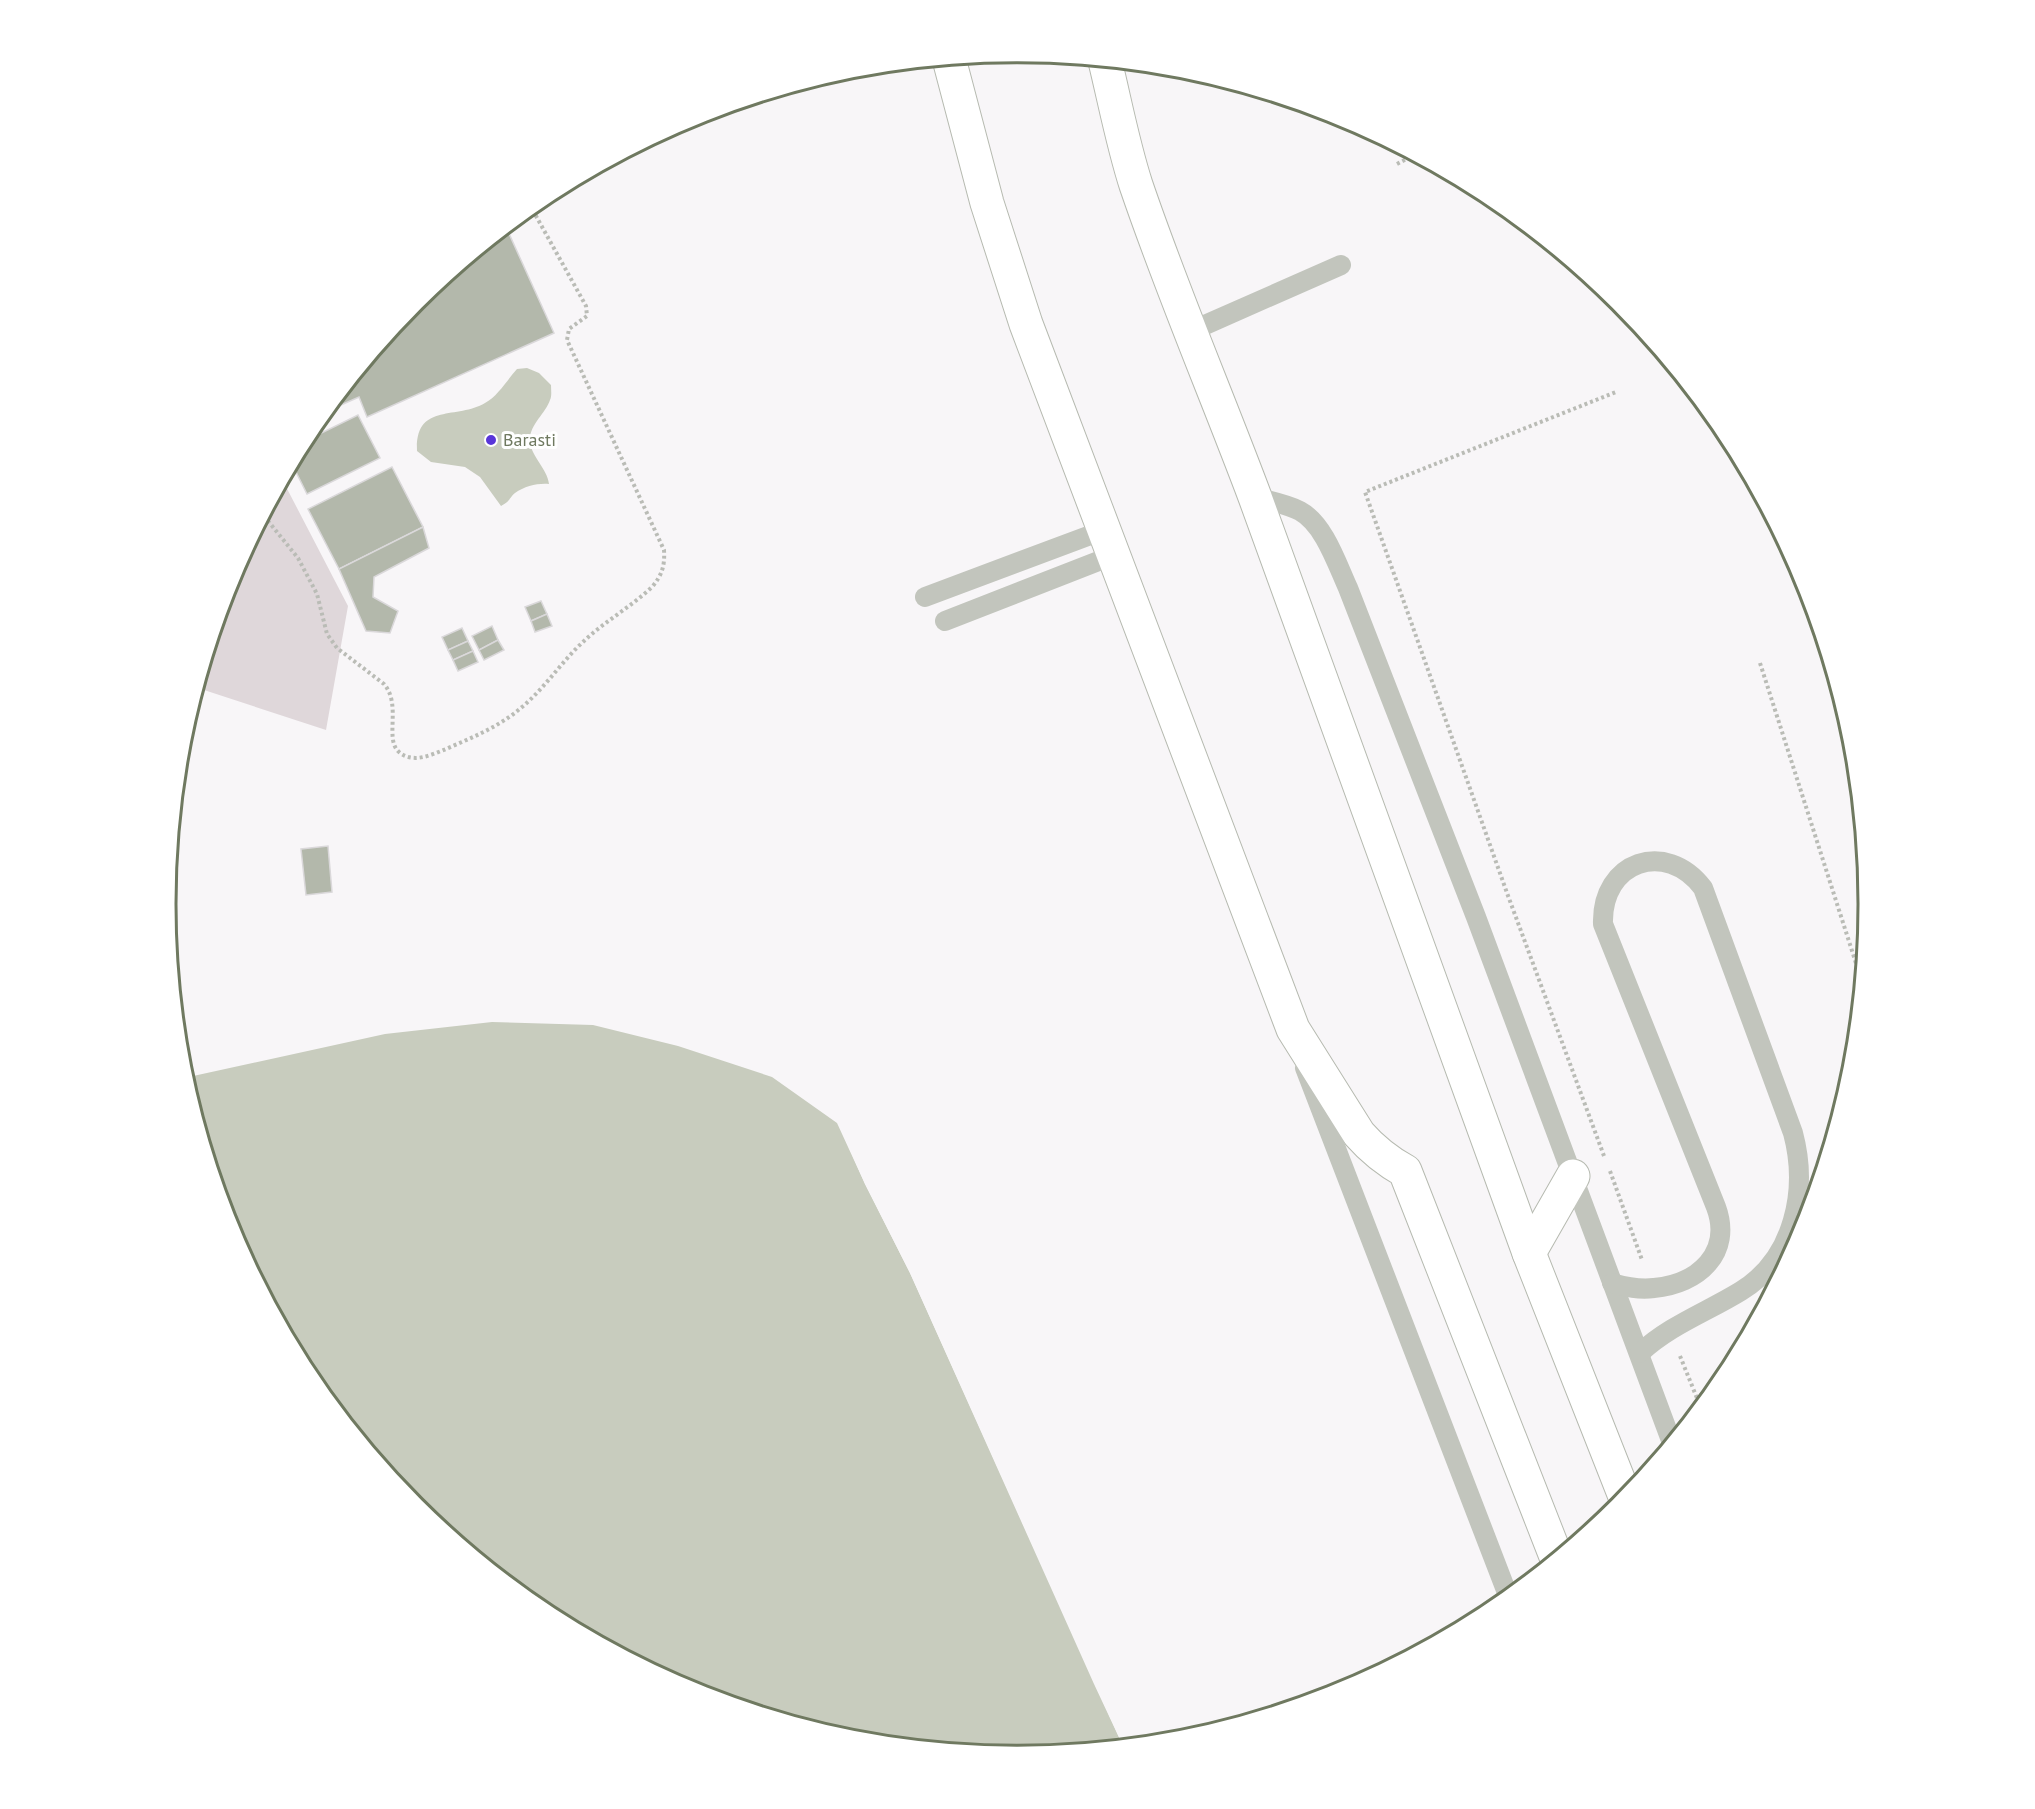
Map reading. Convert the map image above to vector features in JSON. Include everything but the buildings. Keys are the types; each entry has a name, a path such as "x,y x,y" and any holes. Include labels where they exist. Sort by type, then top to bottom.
{"street":[{"path":"951,66 987,203 1026,324 1293,1029 1359,1134 1372,1149 1405,1171 1554,1552"},
{"path":"1107,68 1136,183 1189,332 1230,429 1529,1253 1622,1490"},
{"path":"1529,1253 1573,1176"}],"lane":[{"path":"1189,332 1341,265"},
{"path":"1255,497 1302,512 1315,524 1332,553 1348,588 1457,869 1669,1436"},
{"path":"924,597 1109,543"},
{"path":"945,621 1109,543"},
{"path":"1612,1283 1639,1289 1674,1284 1701,1270 1712,1260 1722,1234 1721,1220 1603,924 1602,909 1606,894 1614,881 1631,868 1653,861 1668,862 1694,876 1703,888 1793,1133 1800,1171 1796,1210 1782,1246 1771,1262 1744,1290 1670,1330 1640,1353"},
{"path":"1293,1029 1309,1081 1506,1589"}],"path":[{"path":"1396,164 1406,159"},
{"path":"269,522 298,558 317,594 327,634 337,648 390,691 394,706 392,730 394,747 408,757 423,758 488,731 522,707 584,642 652,587 661,576 665,563 664,550 567,340 569,329 588,316 586,306 536,215"},
{"path":"1604,1157 1507,893 1365,492 1616,392"},
{"path":"1760,663 1857,965"},
{"path":"1608,1168 1653,1288"},
{"path":"1670,1330 1698,1399"}],"shaded area":[{"path":"527,368 539,373 551,385 551,398 534,425 530,436 531,448 549,484 523,488 501,506 480,477 465,467 431,462 417,451 418,436 423,425 430,419 485,403 498,392 517,369"},
{"path":"287,488 348,606 326,730 204,690 240,582"},
{"path":"492,1022 593,1025 678,1046 772,1077 837,1123 910,1273 1120,1740 1018,1746 908,1739 853,1730 747,1701 695,1682 645,1659 550,1604 505,1572 422,1500 350,1417 318,1372 263,1277 240,1227 221,1175 194,1076 385,1034"}],"pier":[{"path":"836,1118 840,1121 868,1183 913,1271 1123,1739 1120,1740 1094,1684 910,1273 865,1184"}],"place":[{"name":"Barasti","path":"491,440"}]}
